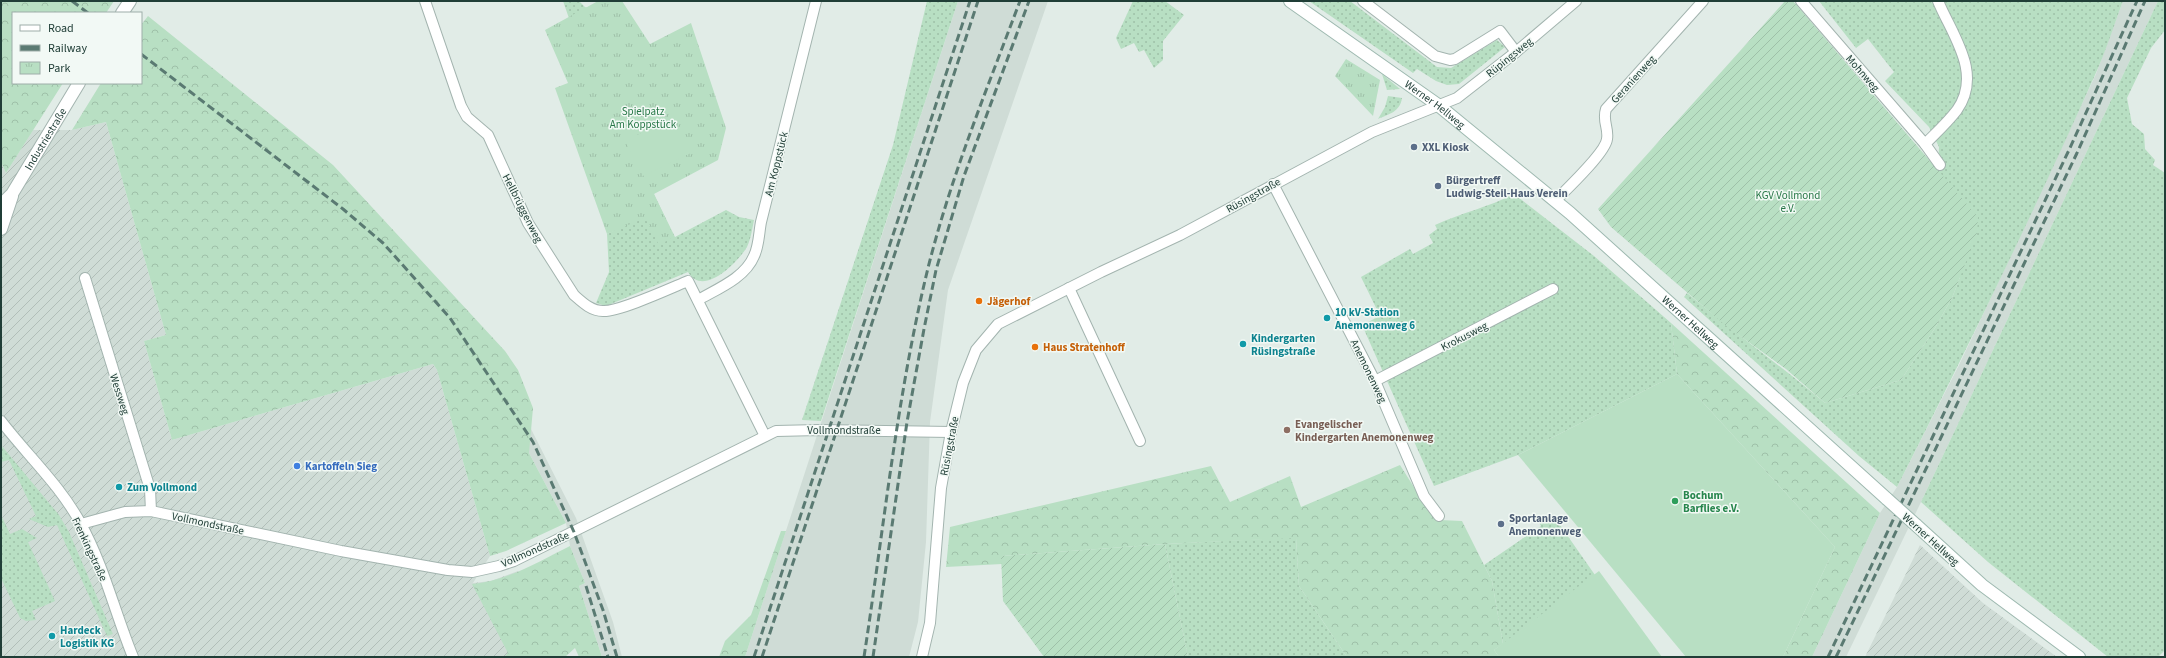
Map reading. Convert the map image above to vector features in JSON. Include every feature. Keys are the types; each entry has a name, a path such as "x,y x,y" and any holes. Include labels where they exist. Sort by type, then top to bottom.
{"main road":[{"path":"123,12 130,1"},
{"name":"Werner Hellweg","path":"1290,1 1438,105 1555,201 1982,585 2079,657"},
{"name":"Industriestraße","path":"1,229 12,194 78,84"},
{"name":"Industriestraße","path":"1,205 12,194"}],"street":[{"name":"Hellbrüggenweg","path":"425,1 460,106 467,117 488,135 528,223 574,295 584,304 604,311 623,306 688,281 693,287 698,300"},
{"name":"Am Koppstück","path":"698,300 738,276 749,265 755,255 761,222 816,1"},
{"path":"1363,1 1435,56 1450,60 1456,59 1500,31 1516,52"},
{"name":"Geranienweg","path":"1555,201 1606,145 1607,132 1604,118 1606,108 1703,1"},
{"name":"Mohnweg","path":"1801,1 1925,144 1940,165"},
{"path":"1925,144 1957,109 1966,90 1967,80 1966,62 1938,1"},
{"name":"Rüpingsweg","path":"1438,105 1457,98 1516,52 1569,3"},
{"name":"Rüsingstraße","path":"922,657 930,623 941,488 950,432 963,384 976,350 998,324 1180,235 1372,132 1438,105"},
{"name":"Anemonenweg","path":"1273,184 1375,381 1424,496 1439,516"},
{"name":"Wessweg","path":"85,278 150,489 151,511"},
{"path":"1069,288 1140,441"},
{"name":"Krokusweg","path":"1375,381 1553,289"},
{"path":"698,300 765,436"},
{"name":"Frenkingstraße","path":"1,420 62,495 81,524 106,582 134,657"},
{"name":"Frenkingstraße","path":"1,426 11,434"},
{"name":"Vollmondstraße","path":"81,524 125,512 151,511 341,550 448,570 472,572 499,566 527,555 776,431 950,432"}],"shaded area":[{"path":"958,1 1048,1 948,290 930,422 926,542 918,622 909,657 745,657"},
{"path":"2123,1 2158,1 1846,657 1812,657 1880,513 1897,487 1960,363 2016,245 2096,74"},
{"path":"142,46 528,423 576,518 613,622 622,657 602,657 579,586 585,583 570,546 566,523 529,453"},
{"path":"106,122 166,335 144,341 172,440 433,364 437,370 490,556 473,583 491,581 518,571 552,657 1,657 1,162 6,173 33,130 72,130"},
{"path":"1920,545 1983,603 2057,657 1865,657"}],"green space":[{"path":"1,1 114,1 107,12 12,12 12,84 62,84 6,173 1,162"},
{"path":"563,1 579,1 585,7 592,9 650,186 675,237 726,210 739,217 754,220 747,247 736,261 720,275 702,281 694,279 688,272 606,306 596,303 609,272 607,234 638,218"},
{"name":"Spielpatz Am Koppstück","path":"598,1 622,1 650,44 691,23 726,128 718,160 654,194 674,237 659,245 645,218 607,234 555,88 568,83 545,30"},
{"path":"927,1 958,1 821,421 802,420 893,145"},
{"path":"1133,1 1165,1 1184,15 1163,41 1163,60 1154,68 1144,50 1139,52 1134,43 1121,49 1116,38"},
{"path":"1309,1 1350,1 1437,67 1451,68 1497,40 1505,47 1459,84 1447,85 1436,81 1417,69 1413,73"},
{"name":"KGV Vollmond e.V.","path":"1785,1 1793,1 1978,217 1977,233 1952,298 1935,328 1901,380 1825,403 1786,369 1725,325 1611,227 1598,209"},
{"path":"1819,1 2123,1 2099,66 2048,179 1974,334 1897,487 1859,456 1684,297 1687,293 1825,403 1901,380 1935,328 1952,298 1960,277 1936,167 1938,166 1939,147 1929,127 1885,81 1894,72 1868,39 1856,48"},
{"path":"2158,1 2165,1 2165,30 2151,48 2127,98 2132,124 2144,134 2145,149 2155,160 2153,165 2165,173 2165,650 2158,657 2108,657 1988,562 1921,502"},
{"path":"148,16 333,165 505,351 518,370 533,408 529,453 566,523 506,551 490,556 437,370 433,364 172,440 144,341 166,335 106,122 72,130 100,84 142,84 142,24"},
{"path":"1346,59 1380,80 1373,116 1335,76"},
{"path":"1382,74 1400,89 1387,90"},
{"path":"1388,96 1402,98 1401,103 1393,112 1378,119 1385,107"},
{"path":"673,117 691,153 643,176 625,141"},
{"path":"1514,194 1594,256 1671,323 1677,374 1518,455 1434,486 1362,325 1380,316 1361,277 1410,249 1413,254 1433,243 1429,235 1437,229 1435,225 1495,203"},
{"path":"1671,323 1880,513 1812,657 1783,657 1835,547 1677,374"},
{"name":"Bochum Barflies e.V.","path":"1677,374 1835,547 1783,657 1686,657 1518,455"},
{"path":"1,445 59,515 69,532 113,634 107,636 57,525 48,527 29,519 36,516 9,460 1,462"},
{"path":"1400,465 1417,492 1440,520 1462,521 1492,581 1503,644 1494,650 1499,657 1347,657 1299,586 1296,538 1165,544 1002,556 1002,564 946,567 950,527 1211,466 1230,502 1290,476 1301,507"},
{"path":"1,515 10,534 22,529 37,538 28,542 55,601 32,611 36,620 26,621 20,618 1,578"},
{"path":"1553,515 1595,575 1503,644 1492,581 1484,565 1541,526 1536,517"},
{"path":"781,531 786,531 745,657 719,657 725,641 751,615"},
{"path":"1296,538 1299,586 1347,657 1188,657 1165,544"},
{"path":"1165,544 1188,657 1044,657 1003,601 1001,556"},
{"path":"570,546 585,583 579,586 602,657 579,657 575,648 565,657 504,657 508,653 472,584 498,579 523,570"},
{"path":"1599,571 1662,657 1499,657 1494,650"}],"railway":[{"path":"72,1 87,12"},
{"path":"754,657 970,1"},
{"path":"762,657 978,1"},
{"path":"864,657 899,413 917,316 928,268 947,200 982,100 1020,1"},
{"path":"873,657 907,422 936,270 964,176 1029,1"},
{"path":"1828,657 2069,150 2137,1"},
{"path":"1836,657 2077,153 2145,1"},
{"path":"142,55 343,209 383,243 450,318 533,442 574,532 603,610 617,657"},
{"path":"586,586 608,657"}],"place":[{"name":"XXL Kiosk","path":"1414,147"},
{"name":"Bürgertreff Ludwig-Steil-Haus Verein","path":"1438,186"},
{"name":"Jägerhof","path":"979,301"},
{"name":"10 kV-Station Anemonenweg 6","path":"1327,318"},
{"name":"Kindergarten Rüsingstraße","path":"1243,344"},
{"name":"Haus Stratenhoff","path":"1035,347"},
{"name":"Evangelischer Kindergarten Anemonenweg","path":"1287,430"},
{"name":"Kartoffeln Sieg","path":"297,466"},
{"name":"Zum Vollmond","path":"119,487"},
{"name":"Bochum Barflies e.V.","path":"1675,501"},
{"name":"Sportanlage Anemonenweg","path":"1501,524"},
{"name":"Hardeck Logistik KG","path":"52,636"}]}
